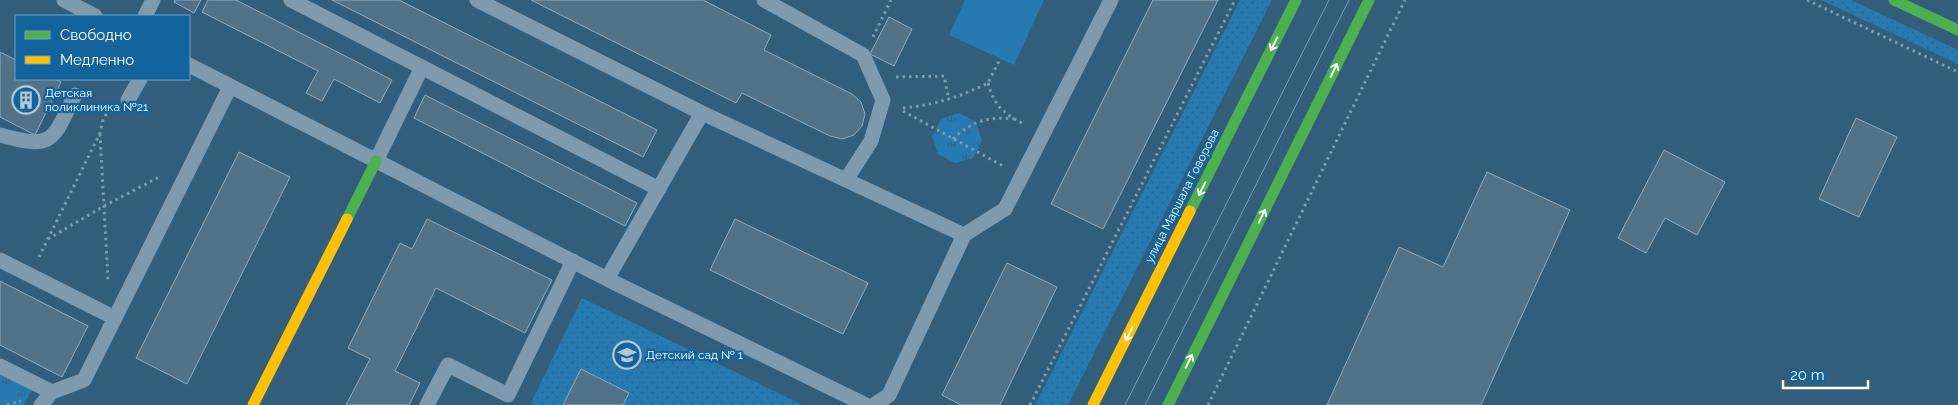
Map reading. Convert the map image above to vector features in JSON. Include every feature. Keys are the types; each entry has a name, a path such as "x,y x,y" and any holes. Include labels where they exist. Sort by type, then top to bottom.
{"main road":[{"name":"улица Маршала Говорова","path":"1093,405 1296,0"},
{"path":"1168,405 1369,0"},
{"path":"1894,0 1958,30"},
{"path":"253,405 376,161"}],"lane":[{"path":"64,0 93,15"},
{"path":"146,15 153,0"},
{"path":"291,0 659,188"},
{"path":"478,0 702,113 964,235"},
{"path":"764,0 863,55 883,100 871,141 846,180"},
{"path":"881,404 889,395 964,235 1005,210 1111,0"},
{"path":"190,66 607,279 866,405"},
{"path":"376,161 422,67"},
{"path":"128,100 139,80"},
{"path":"34,402 52,392 84,380 112,317 230,87"},
{"path":"0,135 35,143 47,140 57,131 76,95"},
{"path":"607,279 702,113"},
{"path":"0,260 112,317"},
{"path":"427,405 448,365 508,395 573,261"},
{"path":"0,366 52,392"}],"path":[{"path":"863,55 891,0"},
{"path":"1030,405 1235,0"},
{"path":"1208,405 1405,0"},
{"path":"1807,0 1958,72"},
{"path":"1000,59 988,84 950,100 925,106 898,108 1022,177"},
{"path":"873,77 944,76 950,100"},
{"path":"988,84 992,98 1001,110 1044,134"},
{"path":"29,275 100,133 103,120 112,102 128,100"},
{"path":"953,139 963,129 981,121 997,117 1015,119"},
{"path":"100,133 112,317"},
{"path":"48,239 104,206 162,176"},
{"path":"7,405 34,402"}],"green space":[{"path":"965,0 1044,0 1014,65 949,35"},
{"path":"1240,0 1272,0 1068,405 1035,405"},
{"path":"1821,0 1851,0 1958,50 1958,64"},
{"path":"959,113 976,122 982,141 973,158 955,163 938,154 932,136 941,119"},
{"name":"Детский сад № 1","path":"582,298 803,405 530,405"},
{"path":"0,373 32,389 24,405 0,405"}],"building":[{"path":"175,0 201,0 194,13 174,2"},
{"path":"208,0 236,0 392,80 380,103 334,79 322,101 306,93 318,71 202,12"},
{"path":"332,0 399,0 657,130 643,157"},
{"path":"531,0 703,0 771,35 764,50 852,94 861,102 865,114 862,126 854,135 842,139 830,136 742,93 736,103"},
{"path":"1153,0 1218,0 1103,229 1051,204"},
{"path":"889,17 912,29 894,66 870,54"},
{"name":"Детская поликлиника №21","path":"0,52 15,60 15,80 57,80 61,82 35,135 0,117"},
{"path":"425,95 637,203 625,226 414,118"},
{"path":"1856,118 1897,137 1859,217 1819,199"},
{"path":"1664,150 1725,182 1697,235 1665,218 1646,253 1618,238"},
{"path":"239,152 290,177 187,384 136,358"},
{"path":"1487,172 1570,210 1481,405 1327,405 1399,247 1443,267"},
{"path":"427,219 552,280 525,333 436,288 395,371 420,383 409,405 346,405 370,359 348,348 400,243 412,249"},
{"path":"735,219 868,283 843,334 710,270"},
{"path":"1007,263 1057,287 1000,405 961,405 942,395"},
{"path":"0,281 88,326 62,377 0,345"},
{"path":"581,369 629,393 623,405 563,405"}],"tram line":[{"path":"1125,405 1329,0"},
{"path":"1145,405 1349,0"}],"traffic: fast":[{"path":"1190,211 1296,0"},
{"path":"1168,405 1369,0"},
{"path":"1894,0 1958,30"},
{"path":"347,219 376,161"}],"traffic: slow":[{"path":"1093,405 1190,211"},
{"path":"253,405 347,219"}],"place":[{"name":"Детская поликлиника №21","path":"26,100"},
{"name":"Детский сад № 1","path":"627,355"}]}
